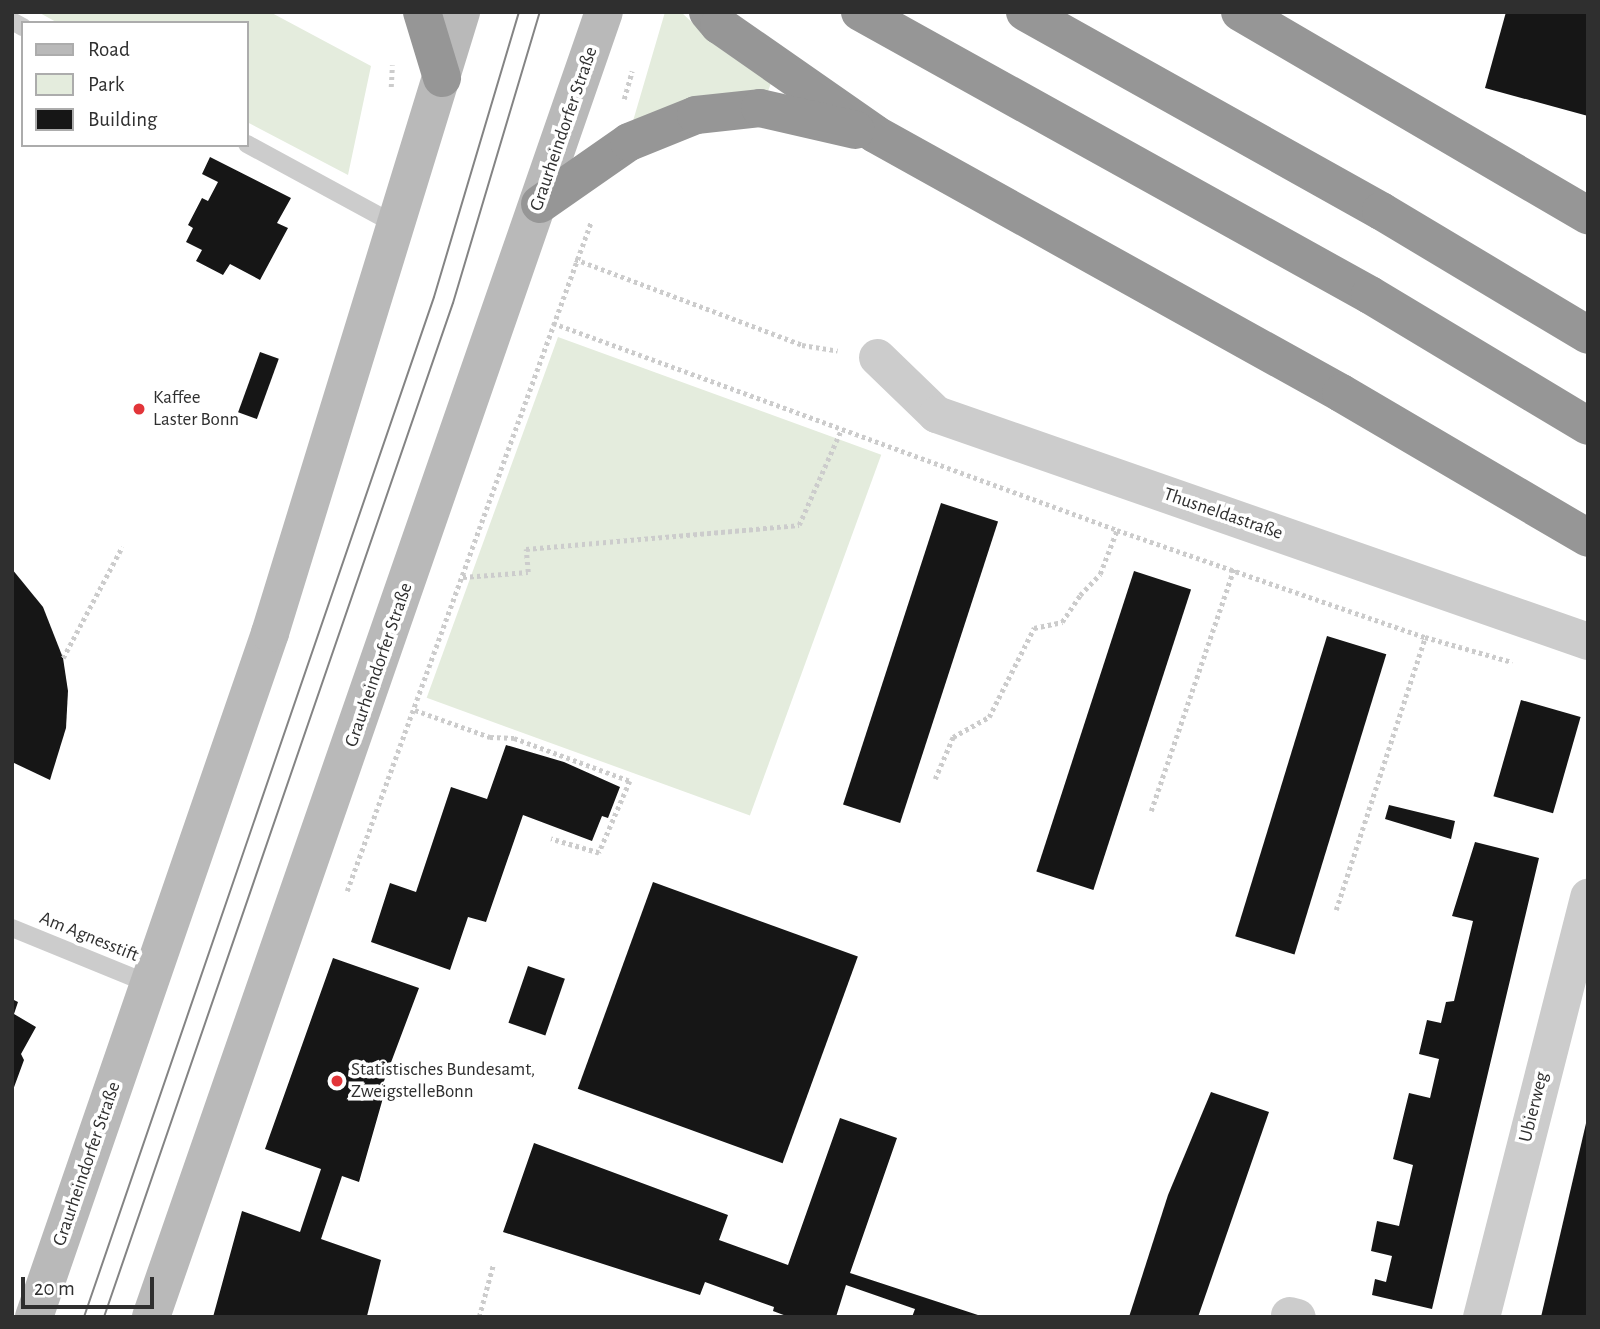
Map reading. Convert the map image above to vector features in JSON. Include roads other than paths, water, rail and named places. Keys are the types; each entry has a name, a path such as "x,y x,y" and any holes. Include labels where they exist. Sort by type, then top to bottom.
{"highway":[{"path":"422,12 442,78"},
{"path":"708,12 719,25 875,134 1341,393 1588,538"},
{"path":"860,12 1370,295 1588,426"},
{"path":"1025,12 1381,211 1588,335"},
{"path":"1240,12 1588,215"},
{"path":"540,204 629,142 696,115 760,108 875,134"}],"main road":[{"name":"Graurheindorfer Straße","path":"34,1317 270,633 461,12"},
{"name":"Graurheindorfer Straße","path":"151,1317 540,204 604,12"}],"street":[{"name":"Thusneldastraße","path":"877,357 936,414 1588,641"},
{"name":"Ubierweg","path":"1481,1317 1588,897"}],"lane":[{"path":"248,145 396,225"},
{"name":"Am Agnesstift","path":"12,928 149,984"}],"tram line":[{"path":"84,1317 434,297 519,12"},
{"path":"104,1317 453,303 540,12"}],"place":[{"name":"Kaffee Laster Bonn","path":"139,409"},
{"name":"Statistisches Bundesamt, ZweigstelleBonn","path":"337,1081"}]}
